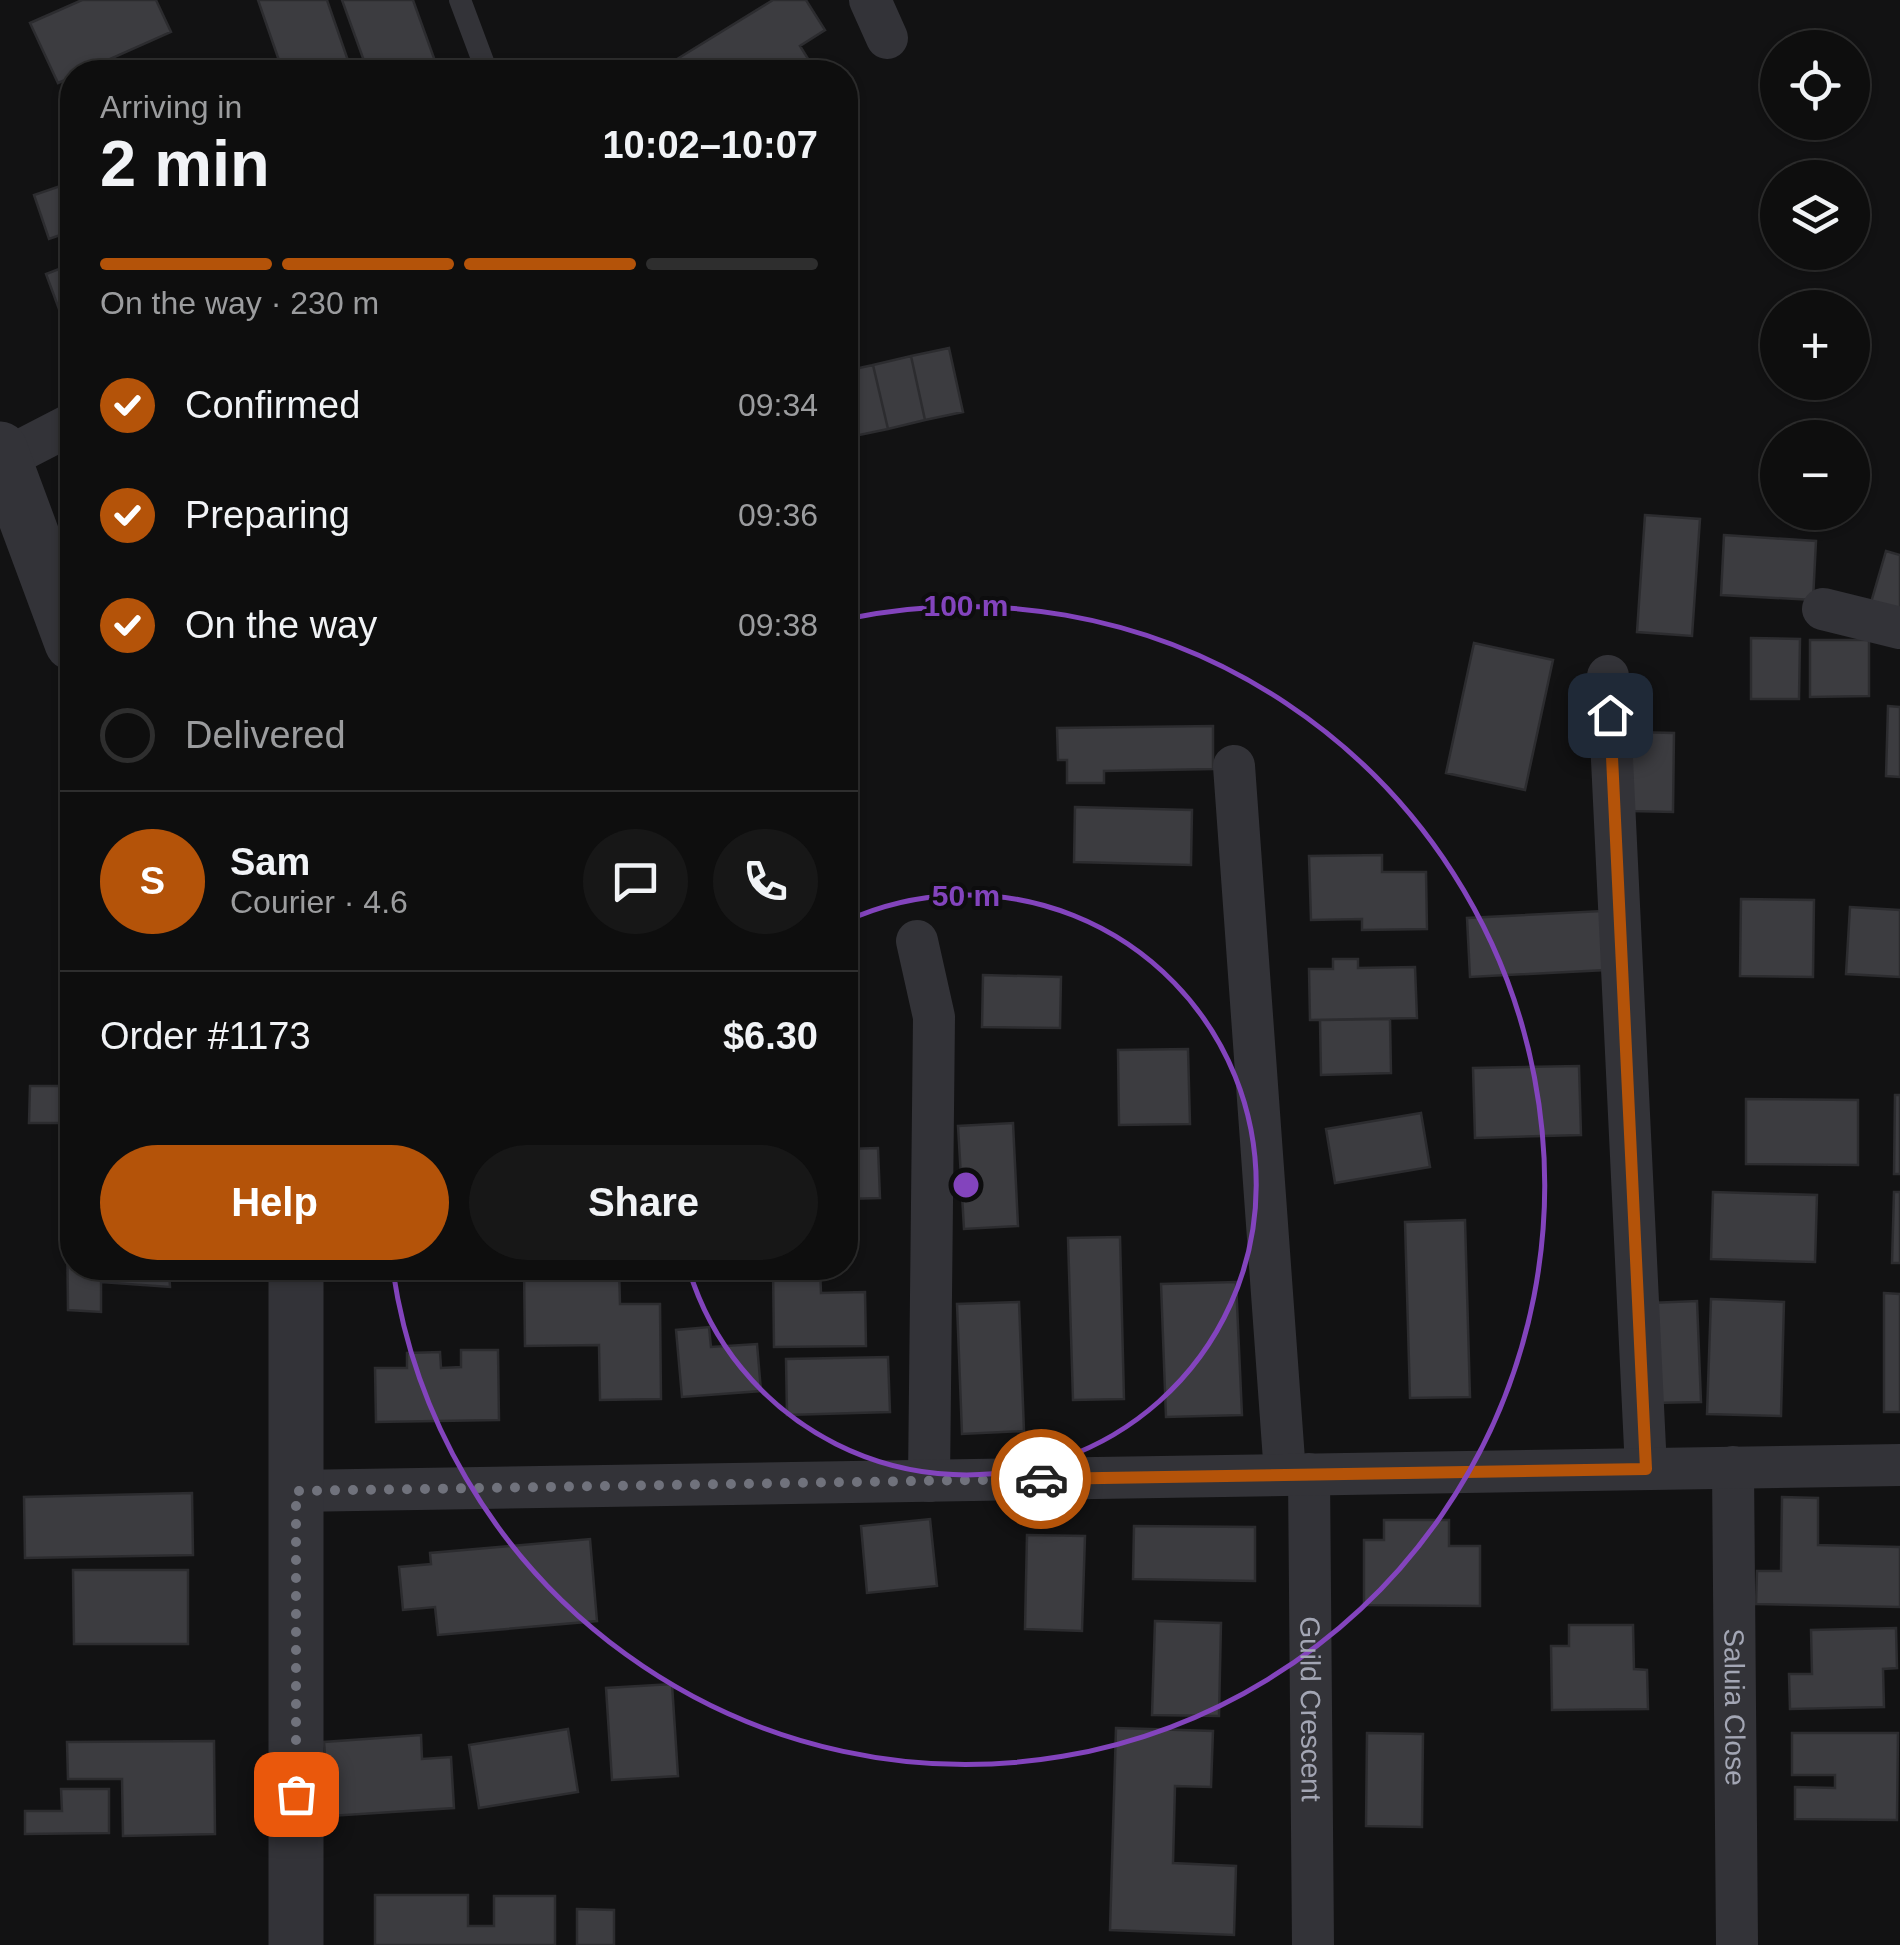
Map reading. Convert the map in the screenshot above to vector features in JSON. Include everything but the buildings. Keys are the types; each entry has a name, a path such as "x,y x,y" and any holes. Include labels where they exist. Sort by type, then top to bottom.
{"street":[{"path":"60,429 2,454 60,611"},
{"path":"1822,609 1900,628"},
{"path":"1608,676 1646,1469"},
{"name":"Guild Crescent","path":"1234,766 1297,1474 1313,1945"},
{"path":"916,942 934,1017 929,1480"},
{"path":"296,1280 296,1945"},
{"path":"296,1491 1900,1465"},
{"name":"Saluia Close","path":"1733,1468 1738,1945"}],"lane":[{"path":"460,0 482,60"}],"way so far":[{"path":"296,1794 296,1491 1041,1479"}],"route":[{"path":"1041,1479 1646,1469 1610,715"}]}
